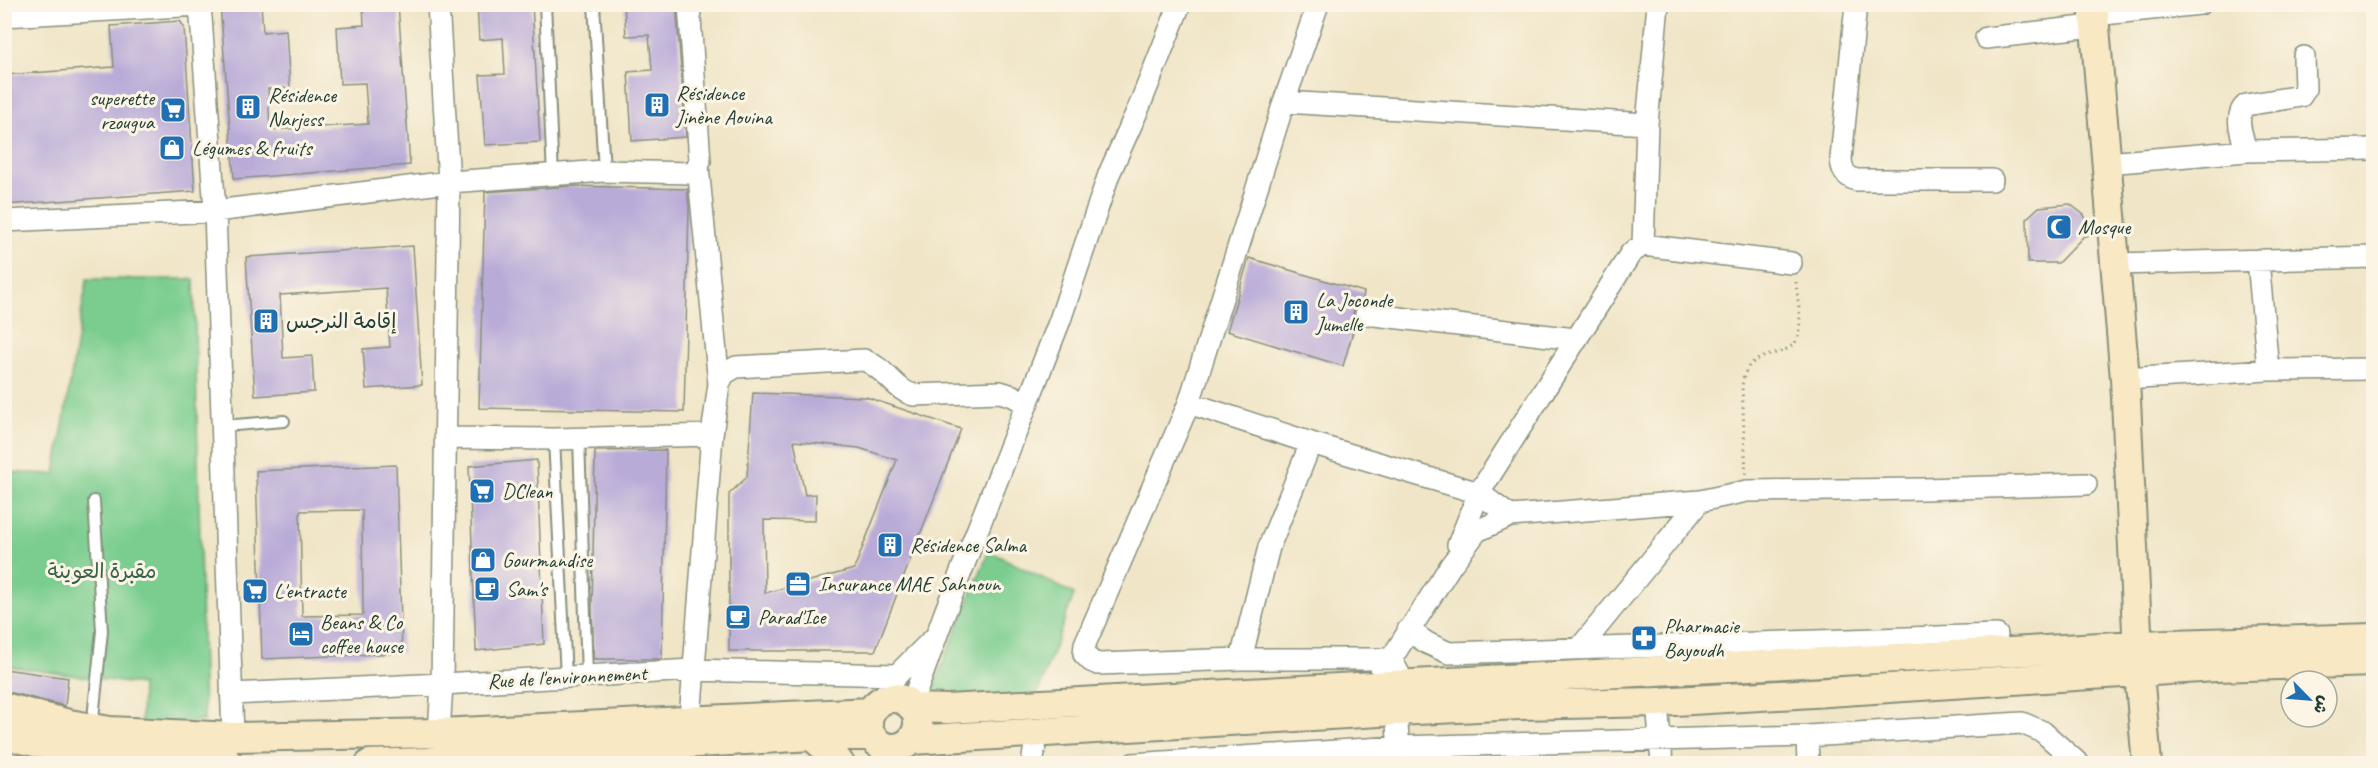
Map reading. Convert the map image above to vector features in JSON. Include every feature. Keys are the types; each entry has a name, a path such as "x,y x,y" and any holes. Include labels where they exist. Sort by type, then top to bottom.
{"main road":[{"path":"2093,15 2125,379 2139,673 2147,764"},
{"path":"370,764 428,763 504,755 812,736 885,733 1037,733 1170,723 1348,715 1400,698 2138,645 2373,638"},
{"path":"4,707 92,728 149,734 231,750 439,733 690,719 885,733 918,724 912,707 947,709 1363,687 1400,698 1519,705 1657,702 2216,667 2373,662"},
{"path":"4,735 62,748 132,759 217,763 231,750"},
{"path":"812,736 840,764"}],"street":[{"path":"438,4 448,182 442,684 439,733"},
{"path":"4,221 214,211 448,182 604,171 692,173 700,161 689,4"},
{"path":"912,707 936,637 1060,320 1108,174 1139,107 1180,4"},
{"path":"1318,4 1284,102 1189,403 1084,644 1084,654 1098,664 1241,659 1391,658"},
{"path":"1643,245 1647,124 1658,4"},
{"path":"1856,4 1842,159 1842,168 1846,176 1856,180 1992,180"},
{"path":"1986,38 2093,15 2200,4"},
{"path":"4,16 200,5 214,211 223,426 231,750"},
{"path":"2246,151 2239,116 2241,110 2246,105 2301,96 2305,89 2304,57"},
{"path":"1284,102 1647,124"},
{"path":"2107,163 2246,151 2373,149"},
{"path":"690,719 712,435 719,384 698,166"},
{"path":"1451,565 1479,493 1631,253 1643,245 1791,263"},
{"path":"2116,264 2373,258"},
{"path":"2258,260 2268,370"},
{"path":"1366,314 1575,339"},
{"path":"719,384 724,374 735,366 864,360 881,369 906,393 914,395 1000,392 1027,404"},
{"path":"2125,379 2268,370 2373,369"},
{"path":"1189,403 1311,443 1479,493 1510,516"},
{"path":"446,438 579,439 712,435"},
{"path":"1241,659 1269,547 1311,443"},
{"path":"1348,715 1363,687 1391,658 1451,565 1477,531 1510,516 1700,501 1747,491 1923,489 2086,483"},
{"path":"1579,650 1700,501"},
{"path":"1408,630 1427,643 1449,652 1579,650 1997,635"},
{"path":"885,733 897,675 936,637"},
{"path":"1391,658 1400,698 1399,755"},
{"name":"Rue de l'environnement","path":"231,694 692,670 897,675"},
{"path":"1657,702 1662,764"},
{"path":"1133,764 1399,755 1660,738 1807,736 2022,723 2043,732 2079,764"},
{"path":"1032,764 1037,733"},
{"path":"1807,736 1808,764"}],"lane":[{"path":"545,4 552,176"},
{"path":"594,4 604,171"},
{"path":"223,426 285,421"},
{"path":"554,439 566,677"},
{"path":"579,439 587,676"},
{"path":"92,728 102,631 94,501"}],"path":[{"path":"1747,491 1742,386 1750,365 1760,358 1791,348 1799,333 1796,269 1791,263"}],"green space":[{"name":"مقبرة العوينة","path":"87,279 194,279 204,721 141,726 142,685 5,666 5,472 55,474"},
{"path":"989,551 1074,594 1036,698 926,703"}],"building":[{"name":"Résidence Narjess","path":"220,4 261,4 263,32 286,30 290,88 268,89 270,130 368,124 365,83 340,84 337,27 364,25 363,4 398,4 410,165 234,179"},
{"path":"477,4 532,4 540,142 485,145 480,75 505,74 503,38 479,40"},
{"name":"Résidence Jinène Aouina","path":"624,4 676,4 686,137 632,141 628,72 652,70 649,35 626,36"},
{"path":"180,21 184,27 195,191 4,205 4,75 114,67 111,26"},
{"path":"573,186 687,189 689,207 684,412 479,408 485,192"},
{"name":"Mosque","path":"2070,204 2084,215 2094,236 2084,236 2058,263 2028,263 2027,218 2039,207"},
{"name":"إقامة النرجس","path":"413,246 422,385 366,389 363,349 390,347 386,288 280,295 283,358 312,356 314,392 255,396 246,257"},
{"name":"La Joconde Jumelle","path":"1249,258 1364,292 1362,302 1353,312 1356,321 1343,366 1227,331"},
{"name":"Résidence Salma","path":"753,393 866,397 961,429 875,651 729,651 729,494 747,477","holes":["794,441 859,448 897,460 854,569 765,593 764,520 815,521 816,494 805,495"]},
{"path":"666,450 662,659 594,659 592,609 595,451"},
{"path":"537,460 544,644 476,651 469,466"},
{"path":"396,465 402,653 262,659 256,471","holes":["362,510 363,615 302,616 300,511"]},
{"path":"4,669 68,678 65,706 4,691"}],"place":[{"name":"Résidence Jinène Aouina","path":"657,105"},
{"name":"Résidence Narjess","path":"248,107"},
{"name":"superette rzougua","path":"173,110"},
{"name":"Légumes & fruits","path":"172,148"},
{"name":"Mosque","path":"2059,227"},
{"name":"La Joconde Jumelle","path":"1296,312"},
{"name":"إقامة النرجس","path":"266,321"},
{"name":"DClean","path":"482,491"},
{"name":"Résidence Salma","path":"890,545"},
{"name":"Gourmandise","path":"483,560"},
{"name":"Insurance MAE Sahnoun","path":"798,584"},
{"name":"Sam's","path":"487,589"},
{"name":"L'entracte","path":"255,591"},
{"name":"Parad'Ice","path":"738,617"},
{"name":"Beans & Co coffee house","path":"301,634"},
{"name":"Pharmacie Bayoudh","path":"1644,638"}]}
